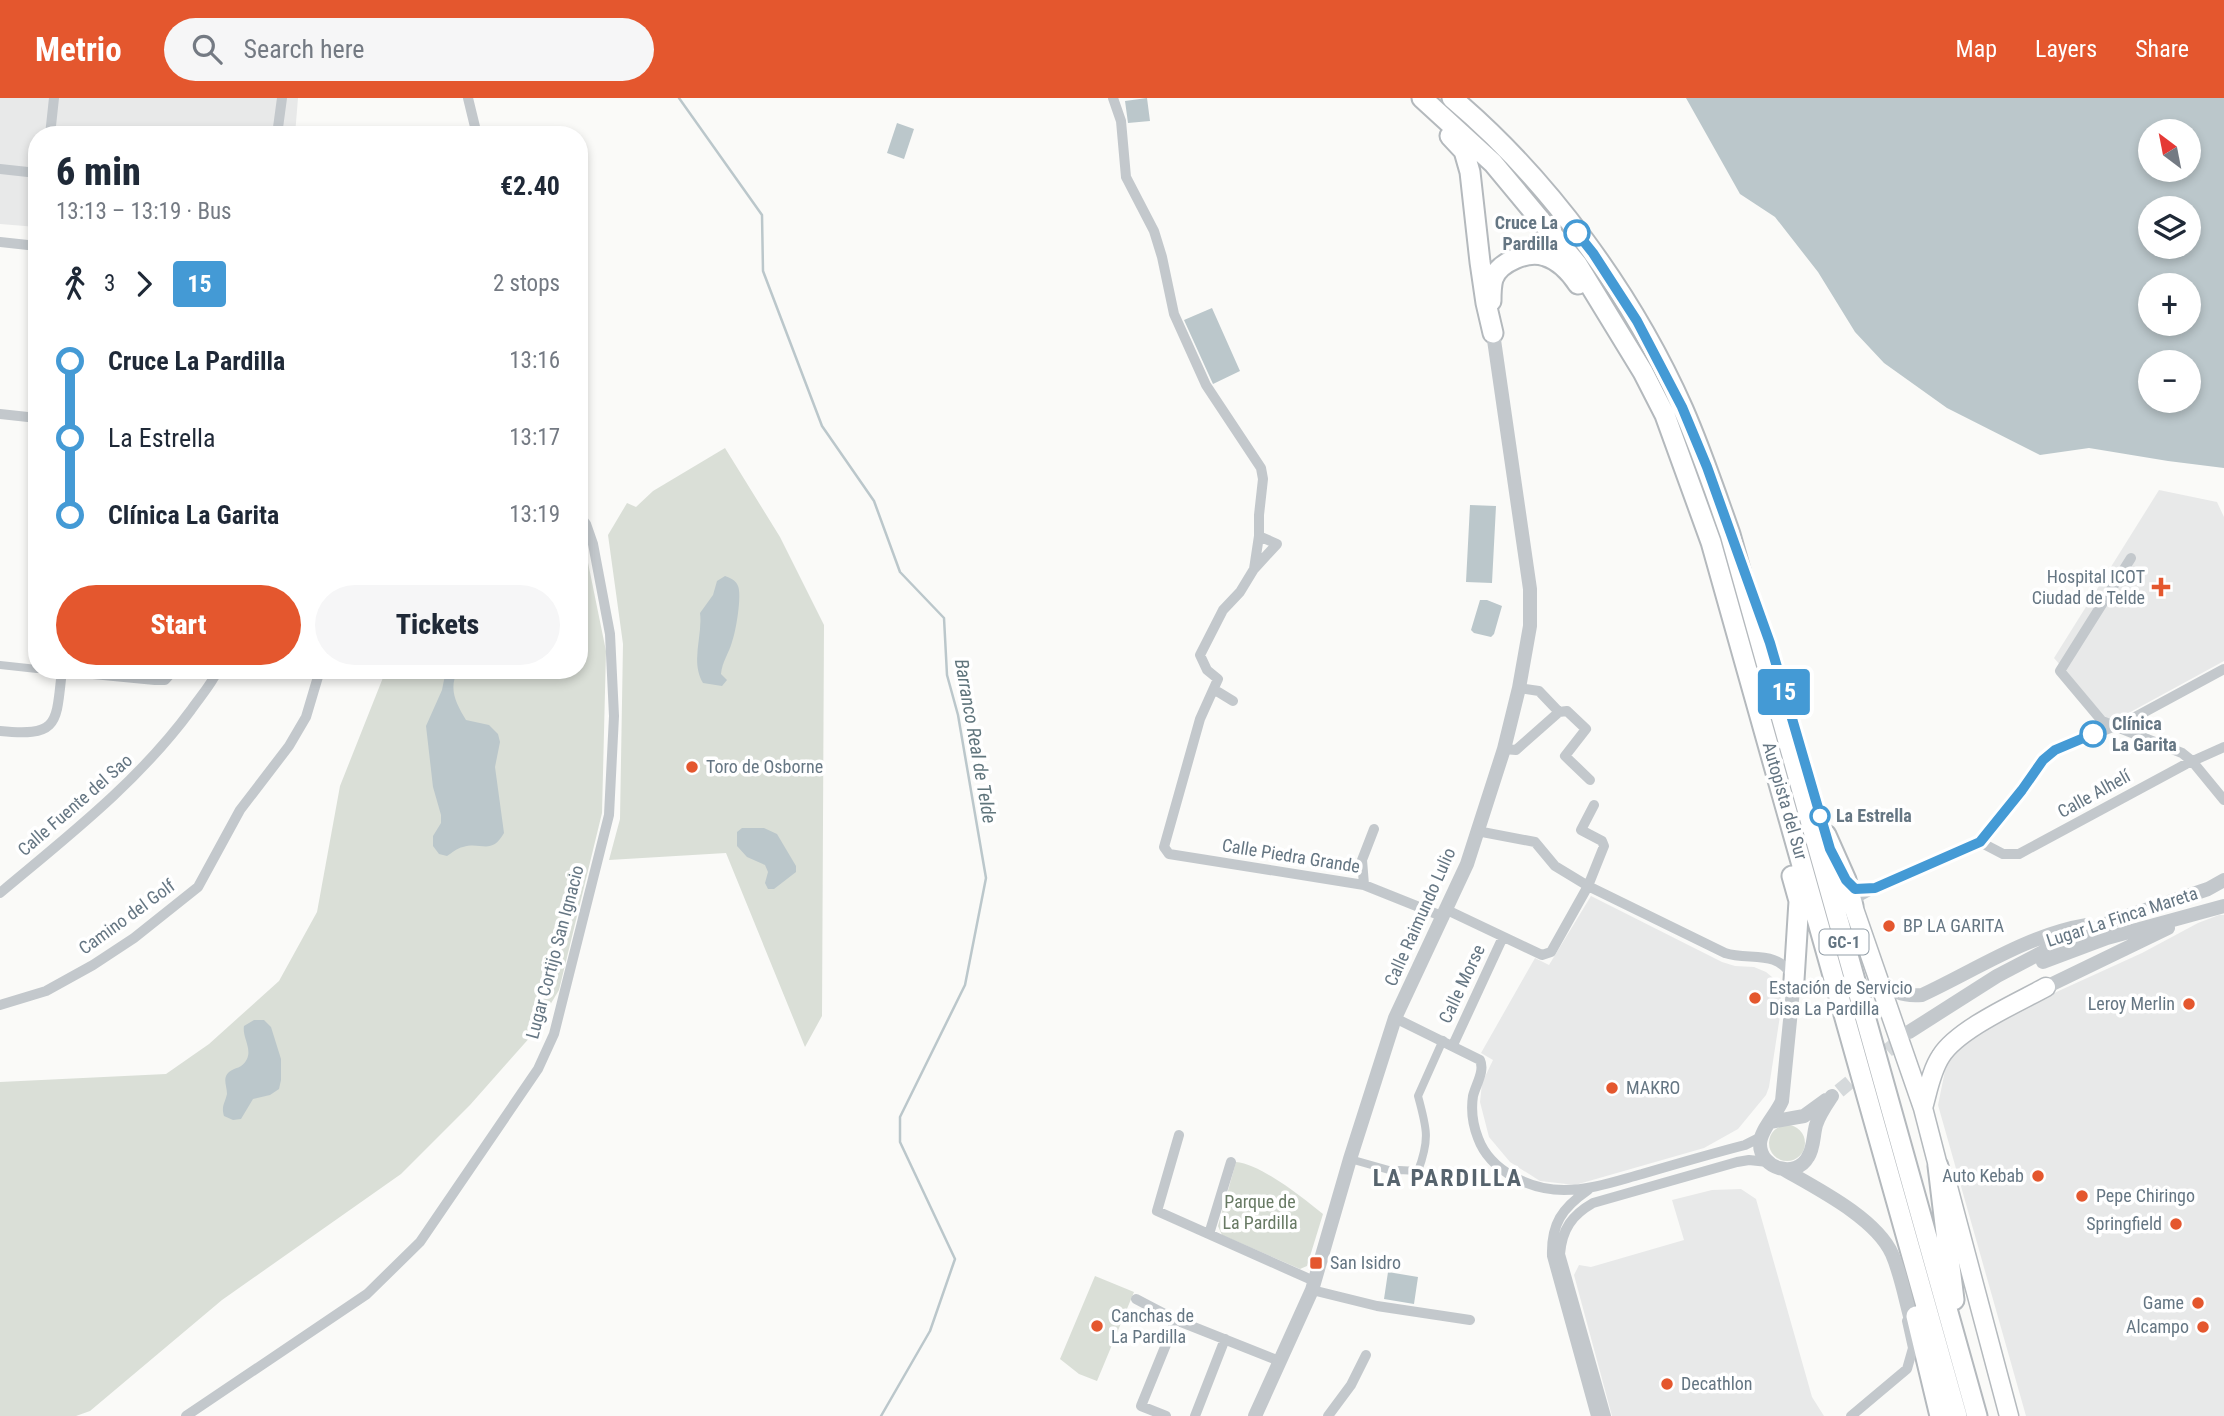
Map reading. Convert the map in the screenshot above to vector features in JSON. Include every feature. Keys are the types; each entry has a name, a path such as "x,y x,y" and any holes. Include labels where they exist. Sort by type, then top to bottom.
{"highway":[{"path":"1406,98 1456,141 1467,159 1486,303 1493,333"},
{"name":"Autopista del Sur","path":"1422,98 1493,163 1577,264 1665,415 1712,542 1957,1416"},
{"name":"Autopista del Sur","path":"1452,98 1507,150 1593,253 1637,321 1682,407 1707,467 1730,534 1977,1416"},
{"path":"1493,333 1491,291 1494,276 1507,263 1524,255 1543,255 1561,264 1598,313 1619,332"},
{"path":"1730,534 1770,643 1827,838 1846,880 1853,906"},
{"path":"1712,542 1733,652 1799,901 1794,980"},
{"path":"1878,1137 1896,1240 1940,1416"},
{"path":"1938,1166 1959,1350"}],"main road":[{"path":"1853,906 1923,1108 1938,1166 1947,1182 2009,1410"},
{"path":"1923,1108 1941,1056 1959,1038 2046,987"}],"street":[{"path":"51,126 54,98"},
{"path":"278,126 282,98"},
{"path":"468,98 475,126"},
{"path":"1114,98 1121,121 1126,177 1154,231 1163,257 1174,314 1206,385 1261,468 1263,479 1254,569"},
{"path":"0,169 28,172"},
{"path":"0,242 28,245"},
{"name":"Calle Raimundo Lulio","path":"1255,1416 1313,1286 1395,1018 1467,864 1504,749 1519,688 1530,626 1530,589 1493,333"},
{"path":"0,414 28,417"},
{"name":"Lugar Cortijo San Ignacio","path":"186,1416 367,1294 420,1242 538,1069 554,1034 609,815 613,729 610,634 588,530"},
{"path":"1233,701 1215,690 1218,679 1206,670 1200,655 1223,610 1277,544 1259,536"},
{"path":"2131,558 2060,671 2102,721 2182,753 2192,761 2224,800"},
{"path":"0,665 28,668"},
{"path":"1853,906 1860,896 1875,888 1980,842 2043,760 2055,750 2126,722 2224,669"},
{"path":"0,731 33,733 48,729 56,717 58,679"},
{"path":"144,679 166,679"},
{"name":"Calle Fuente del Sao","path":"0,893 123,789 151,760 212,679"},
{"name":"Camino del Golf","path":"0,1005 46,991 93,965 134,939 198,887 240,810 289,746 306,717 317,679"},
{"path":"1519,688 1539,691 1559,712"},
{"name":"Calle Piedra Grande","path":"1215,690 1200,719 1164,848 1169,855 1364,885 1546,955 1551,952 1588,886"},
{"path":"1504,749 1516,750 1559,712 1567,710 1586,729 1565,756 1590,780"},
{"name":"Calle Alhelí","path":"1980,842 2003,854 2019,854 2192,761 2224,747"},
{"path":"1588,886 1604,846 1602,841 1581,830 1594,805"},
{"path":"1364,885 1362,860 1374,829"},
{"path":"1477,831 1535,842 1555,866 1588,886 1738,958 1773,958 1787,968 1794,980 1782,1101 1761,1137 1761,1150 1768,1162"},
{"path":"1846,880 1855,889 1875,888"},
{"name":"Lugar La Finca Mareta","path":"1909,1032 2032,957 2113,921 2208,889 2224,880"},
{"name":"Lugar La Finca Mareta","path":"1956,1002 2060,955 2108,938 2224,906"},
{"path":"2046,987 2191,916"},
{"path":"1876,978 1895,993 1922,995 2029,942 2064,929 2113,921"},
{"name":"Calle Morse","path":"1448,1043 1503,937"},
{"path":"1395,1018 1480,1060 1482,1065 1473,1097 1473,1119 1478,1140 1490,1160 1505,1172 1539,1187 1563,1191 1591,1189 1745,1145 1761,1137"},
{"path":"1350,1160 1396,1172 1418,1171 1426,1149 1425,1122 1418,1097 1448,1043"},
{"path":"1770,1122 1804,1116 1835,1094 1816,1124 1808,1158 1796,1168 1783,1169"},
{"path":"1179,1135 1157,1211 1313,1286 1377,1307 1470,1320"},
{"path":"1606,1416 1560,1254 1561,1239 1567,1225 1576,1214 1593,1203 1749,1160 1768,1162 1783,1169 1852,1212 1877,1233 1892,1254 1940,1416"},
{"path":"1209,1234 1231,1162"},
{"path":"1591,1189 1567,1207 1558,1221 1552,1238 1552,1256 1596,1416"},
{"path":"1851,1416 1907,1369 1913,1348 1902,1291"},
{"path":"1136,1299 1176,1320 1279,1361"},
{"path":"1166,1416 1141,1406 1176,1320"},
{"path":"1195,1416 1225,1339"},
{"path":"1328,1416 1351,1385 1366,1354"}],"shaded area":[{"path":"0,98 298,98 296,126 28,126 28,226 0,224"},
{"path":"1147,98 1150,121 1128,123 1125,101"},
{"path":"1686,98 2224,98 2224,468 2089,448 2040,455 1947,408 1884,363 1855,332 1818,272 1775,217 1740,194"},
{"path":"897,123 914,129 904,159 887,153"},
{"path":"1212,308 1240,371 1213,384 1184,320"},
{"name":"Hospital ICOT Ciudad de Telde","path":"2159,490 2217,502 2224,517 2224,661 2114,721 2107,719 2054,658"},
{"path":"1470,505 1496,506 1492,583 1466,582"},
{"path":"725,576 737,584 739,597 734,637 721,674 727,680 722,686 703,683 697,657 700,613 713,595 717,581"},
{"path":"1480,600 1502,606 1491,637 1471,630"},
{"path":"444,679 455,679 453,690 456,702 466,720 489,725 498,734 500,742 495,767 504,833 495,844 463,847 447,856 439,854 433,846 433,836 441,823 441,815 433,787 426,726"},
{"path":"742,828 764,828 777,834 796,866 796,872 774,889 768,889 765,883 768,872 765,865 747,857 737,846 737,832"},
{"path":"1591,896 1722,962 1754,967 1772,977 1778,985 1782,1003 1769,1087 1766,1095 1738,1129 1704,1148 1575,1185 1540,1181 1510,1162 1489,1137 1480,1102 1482,1083 1493,1060 1481,1053 1535,958 1549,965"},
{"path":"2219,915 2224,915 2224,1416 2026,1416 1938,1105 1946,1066 1950,1057 1971,1035"},
{"path":"254,1020 264,1020 271,1027 281,1059 281,1080 279,1089 270,1095 253,1099 241,1119 233,1120 223,1113 227,1094 226,1077 247,1059 244,1026"},
{"path":"1741,1189 1756,1199 1812,1397 1824,1416 1612,1416 1574,1275 1579,1265 1591,1267 1684,1240 1672,1200 1712,1190"},
{"path":"1388,1272 1418,1277 1414,1304 1384,1299"}],"green space":[{"path":"725,448 780,537 824,625 822,1016 805,1047 726,853 609,860 620,819 623,644 608,535 627,503 636,507 653,491"},
{"path":"588,563 606,651 602,813 559,990 532,1035 470,1105 401,1174 222,1300 90,1411 76,1416 0,1416 0,1082 166,1074 209,1044 279,981 317,912 340,786 382,679 588,679"},
{"path":"1787,1125 1800,1130 1805,1143 1800,1156 1787,1161 1774,1156 1769,1143 1774,1130"},
{"name":"Parque de La Pardilla","path":"1236,1162 1269,1175 1323,1214 1307,1266 1300,1269 1222,1235 1218,1226"},
{"name":"Canchas de La Pardilla","path":"1095,1276 1134,1292 1097,1381 1079,1374 1060,1359"}],"waterway":[{"name":"Barranco Real de Telde","path":"679,98 762,215 763,271 822,426 874,501 900,572 944,618 947,675 958,715 986,878 965,985 900,1117 900,1142 955,1259 930,1331 881,1416"}],"tunnel":[{"path":"1839,1091 1905,1036"}],"bus line":[{"name":"15","path":"1577,233 1637,321 1660,362 1699,447 1770,643 1830,849 1846,880 1855,889 1875,888 1980,842 2043,760 2055,750 2093,734"}],"place":[{"name":"Cruce La Pardilla","path":"1577,233"},
{"name":"Hospital ICOT Ciudad de Telde","path":"2161,587"},
{"name":"Clínica La Garita","path":"2093,734"},
{"name":"Toro de Osborne","path":"692,767"},
{"name":"La Estrella","path":"1820,816"},
{"name":"BP LA GARITA","path":"1889,926"},
{"name":"Estación de Servicio Disa La Pardilla","path":"1755,998"},
{"name":"Leroy Merlin","path":"2189,1004"},
{"name":"MAKRO","path":"1612,1088"},
{"name":"Auto Kebab","path":"2038,1176"},
{"name":"Pepe Chiringo","path":"2082,1196"},
{"name":"Springfield","path":"2176,1224"},
{"name":"San Isidro","path":"1316,1263"},
{"name":"Game","path":"2198,1303"},
{"name":"Canchas de La Pardilla","path":"1097,1326"},
{"name":"Alcampo","path":"2203,1327"},
{"name":"Decathlon","path":"1667,1384"}],"district":[{"name":"LA PARDILLA","path":"1448,1178"}]}
